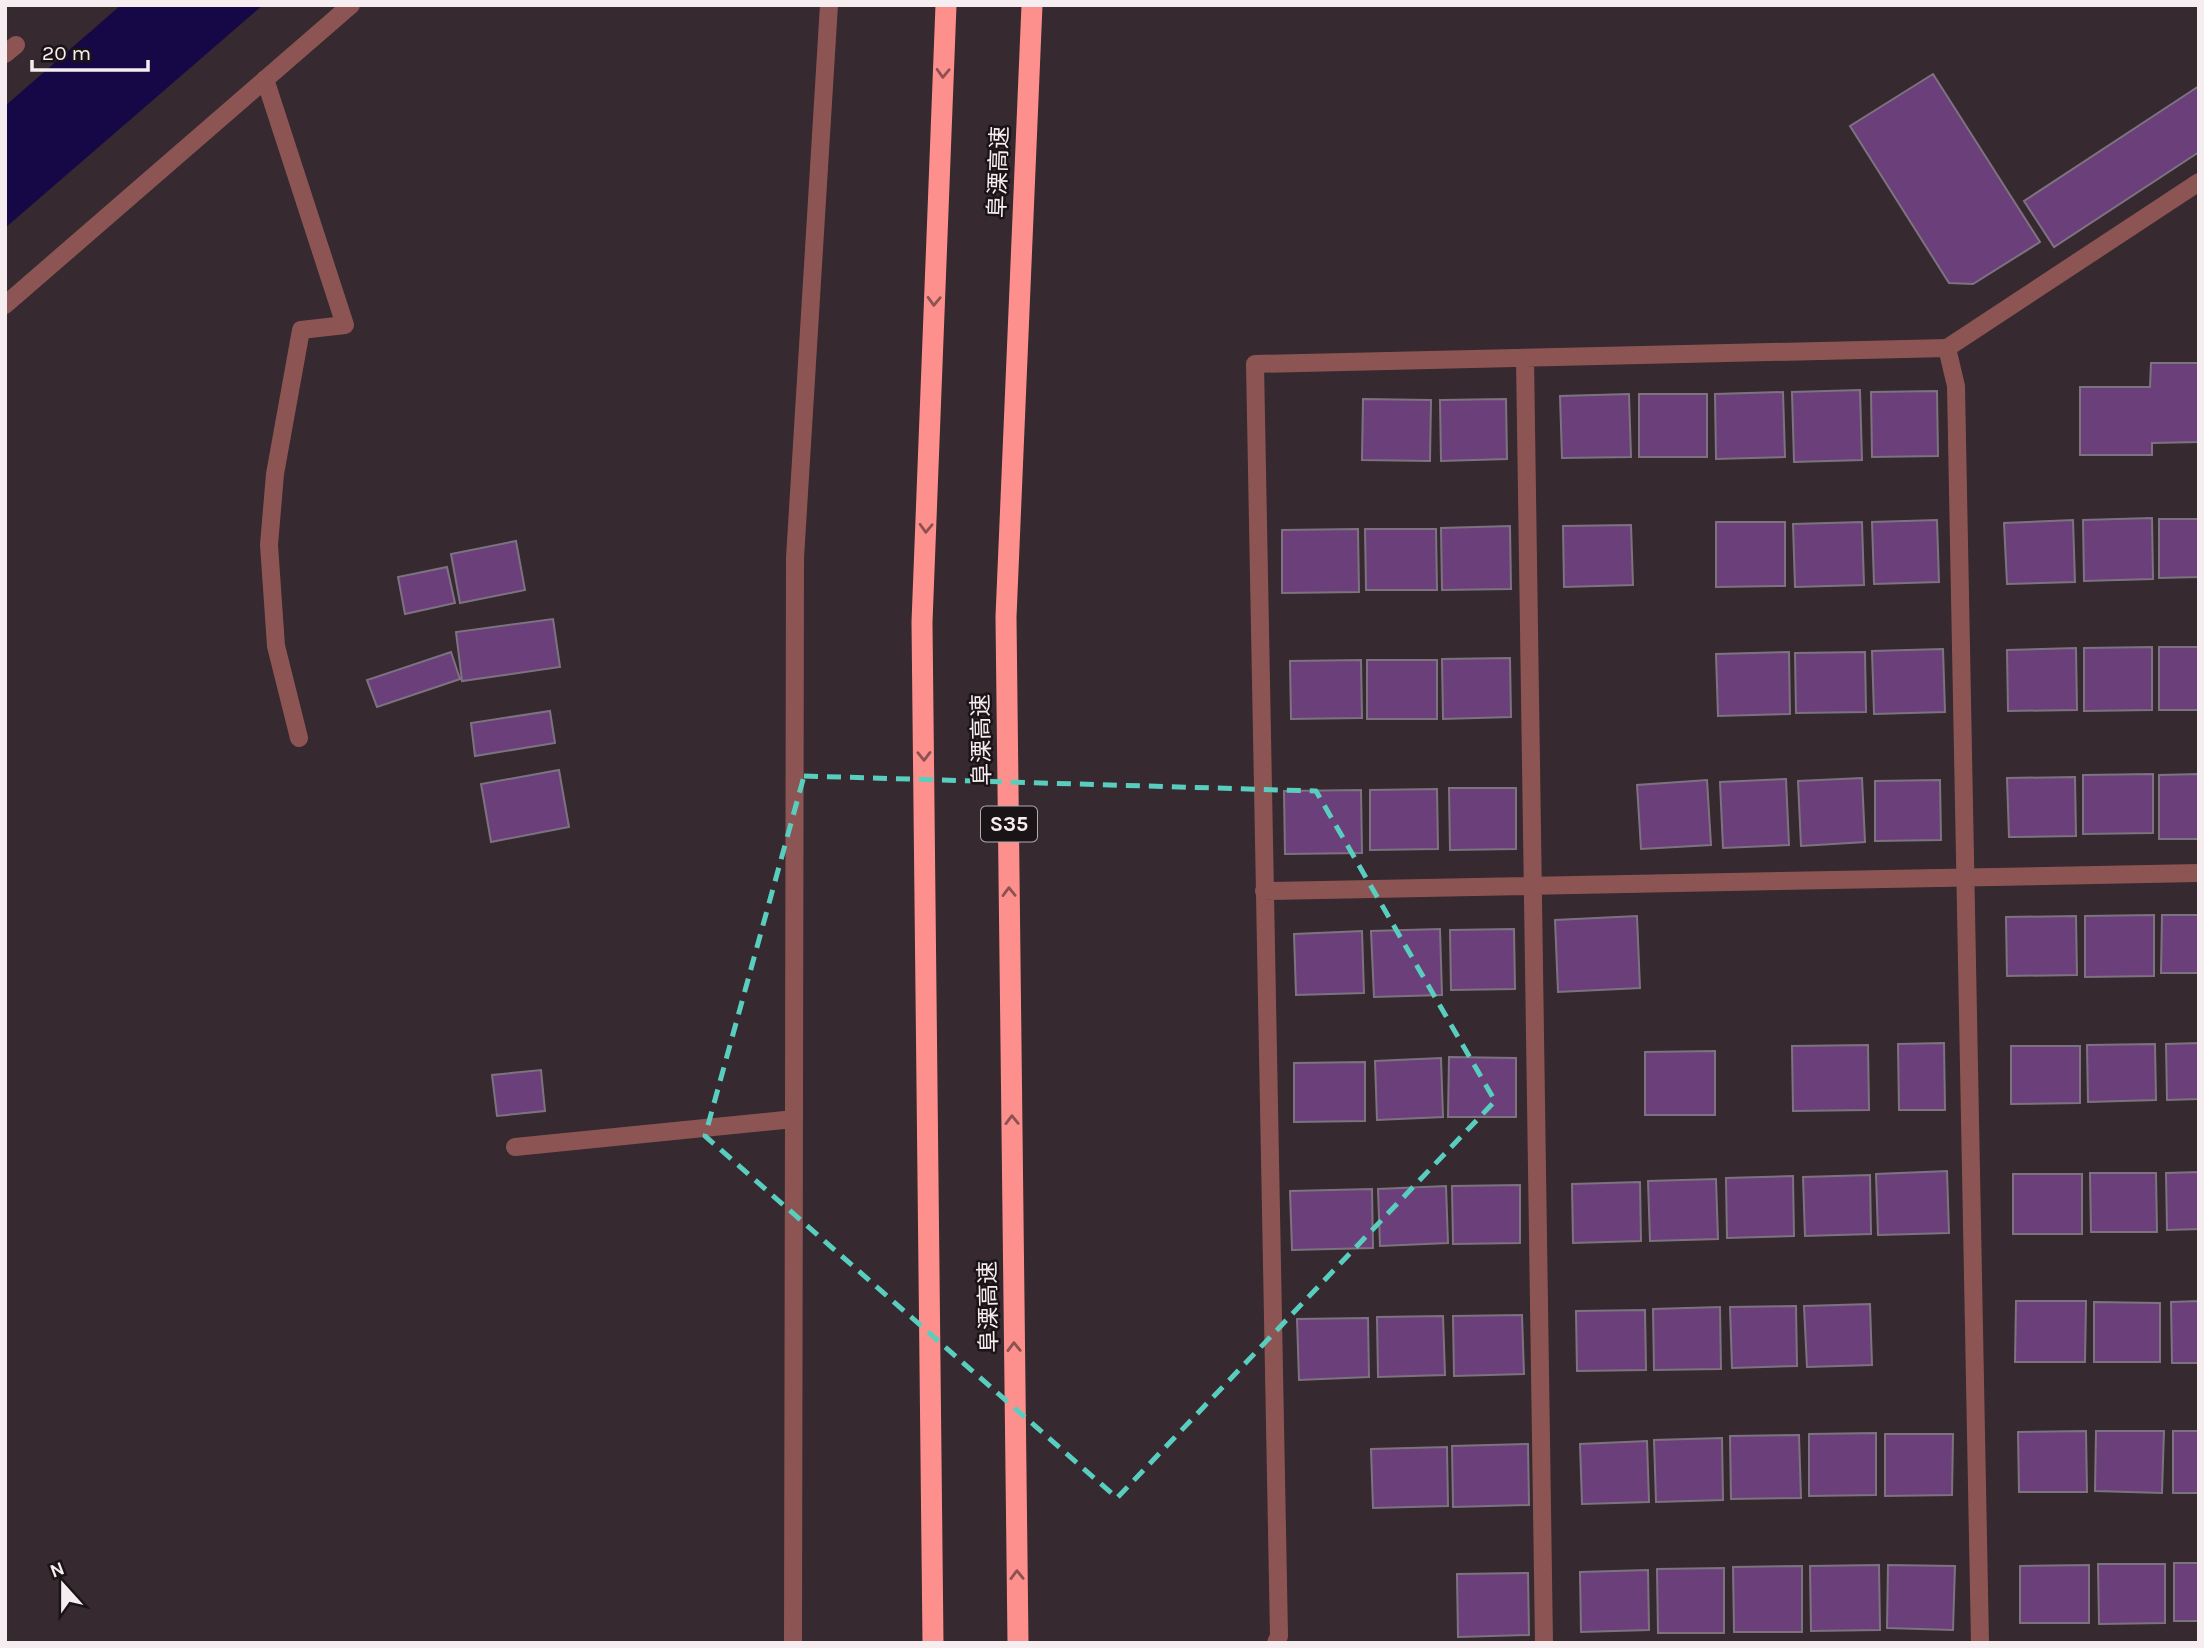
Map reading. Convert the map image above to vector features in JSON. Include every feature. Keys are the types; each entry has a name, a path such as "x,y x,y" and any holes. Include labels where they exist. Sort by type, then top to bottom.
{"highway":[{"path":"933,1643 922,622 946,5"},
{"name":"阜溧高速","path":"1018,1643 1006,617 1032,5"}],"street":[{"path":"5,305 351,5"},
{"path":"793,1643 795,558 829,5"},
{"path":"265,79 345,325 301,330 275,474 269,545 275,646 299,738"},
{"path":"1276,1643 1279,1636 1255,365 1947,348 2199,182"},
{"path":"1947,348 1956,386 1980,1643"},
{"path":"1525,358 1544,1643"},
{"path":"1264,891 2199,873"},
{"path":"515,1147 794,1119"}],"highlighted area":[{"path":"804,776 1316,791 1495,1101 1117,1498 705,1136"}],"shaded area":[{"path":"121,5 263,5 5,228 5,106"}],"building":[{"path":"1933,74 2040,242 1973,284 1949,283 1850,126"},
{"path":"2199,86 2199,152 2054,247 2024,201"},
{"path":"2151,363 2199,363 2199,442 2152,443 2152,455 2080,455 2080,387 2150,387"},
{"path":"1860,390 1862,460 1794,462 1792,392"},
{"path":"1937,391 1938,456 1872,457 1871,392"},
{"path":"1783,392 1785,457 1716,459 1715,394"},
{"path":"1629,394 1631,457 1562,458 1560,396"},
{"path":"1639,394 1707,394 1707,457 1639,457"},
{"path":"1363,399 1431,400 1430,461 1362,460"},
{"path":"1506,399 1507,459 1441,461 1440,400"},
{"path":"2152,518 2153,579 2084,581 2083,520"},
{"path":"2159,519 2199,519 2199,577 2159,578"},
{"path":"1937,520 1939,582 1874,584 1872,522"},
{"path":"2073,520 2075,582 2007,584 2004,523"},
{"path":"1716,522 1785,522 1785,586 1716,587"},
{"path":"1862,522 1864,585 1795,587 1793,524"},
{"path":"1631,525 1633,585 1564,587 1563,526"},
{"path":"1510,526 1511,589 1442,590 1441,528"},
{"path":"1358,529 1359,592 1282,593 1282,530"},
{"path":"1365,529 1436,529 1437,590 1366,590"},
{"path":"516,541 525,590 460,603 451,554"},
{"path":"447,567 455,603 405,614 398,577"},
{"path":"553,619 560,667 462,681 456,632"},
{"path":"2152,647 2152,710 2084,711 2084,648"},
{"path":"2159,647 2199,647 2199,710 2159,710"},
{"path":"2076,648 2077,710 2008,711 2007,650"},
{"path":"1943,649 1945,712 1874,714 1872,651"},
{"path":"451,652 460,679 377,707 367,680"},
{"path":"1789,652 1790,714 1718,716 1716,654"},
{"path":"1865,652 1866,712 1796,713 1795,653"},
{"path":"1510,658 1511,717 1443,719 1442,659"},
{"path":"1361,660 1362,718 1291,719 1290,661"},
{"path":"1367,660 1437,660 1437,719 1367,719"},
{"path":"550,711 555,743 475,756 471,723"},
{"path":"559,770 569,827 491,842 481,784"},
{"path":"2153,774 2153,833 2083,834 2083,775"},
{"path":"2199,774 2199,839 2159,839 2159,775"},
{"path":"2075,777 2076,836 2009,837 2007,778"},
{"path":"1862,778 1865,842 1801,846 1798,781"},
{"path":"1786,779 1789,845 1723,848 1720,782"},
{"path":"1707,780 1711,845 1641,849 1637,785"},
{"path":"1940,780 1941,840 1875,841 1875,781"},
{"path":"1449,788 1516,788 1516,849 1450,850"},
{"path":"1437,789 1438,849 1370,850 1370,790"},
{"path":"1361,790 1362,853 1285,854 1284,791"},
{"path":"2154,915 2154,976 2085,977 2085,916"},
{"path":"2162,915 2199,915 2199,973 2161,973"},
{"path":"1637,916 1640,988 1558,992 1555,920"},
{"path":"2076,916 2077,975 2007,976 2006,917"},
{"path":"1440,929 1442,995 1374,997 1371,931"},
{"path":"1514,929 1515,989 1451,990 1450,930"},
{"path":"1362,931 1364,993 1296,995 1294,934"},
{"path":"1944,1043 1945,1110 1899,1110 1898,1044"},
{"path":"2199,1043 2199,1099 2167,1100 2166,1044"},
{"path":"2155,1044 2156,1100 2088,1102 2087,1045"},
{"path":"1868,1045 1869,1110 1793,1111 1792,1046"},
{"path":"2011,1046 2080,1046 2080,1103 2011,1104"},
{"path":"1715,1051 1715,1115 1645,1115 1645,1052"},
{"path":"1449,1057 1516,1058 1516,1117 1448,1117"},
{"path":"1441,1058 1443,1117 1377,1120 1375,1061"},
{"path":"1365,1062 1365,1121 1294,1122 1294,1063"},
{"path":"541,1070 545,1111 497,1116 492,1075"},
{"path":"1947,1171 1949,1233 1878,1235 1876,1174"},
{"path":"2199,1172 2199,1229 2167,1230 2166,1173"},
{"path":"2090,1173 2156,1173 2157,1232 2091,1232"},
{"path":"2013,1174 2082,1174 2082,1234 2013,1234"},
{"path":"1870,1175 1871,1234 1805,1236 1803,1177"},
{"path":"1793,1176 1794,1236 1727,1238 1726,1178"},
{"path":"1716,1179 1718,1239 1650,1241 1648,1181"},
{"path":"1640,1182 1641,1241 1573,1243 1572,1184"},
{"path":"1520,1185 1520,1243 1453,1244 1452,1186"},
{"path":"1446,1186 1448,1243 1380,1246 1378,1189"},
{"path":"1372,1189 1373,1248 1292,1250 1290,1191"},
{"path":"2016,1301 2086,1301 2085,1362 2015,1362"},
{"path":"2199,1301 2199,1363 2172,1363 2171,1302"},
{"path":"2094,1302 2160,1303 2160,1362 2094,1362"},
{"path":"1870,1304 1872,1365 1807,1367 1804,1306"},
{"path":"1796,1306 1797,1366 1732,1368 1730,1307"},
{"path":"1720,1307 1721,1369 1654,1370 1653,1309"},
{"path":"1645,1310 1646,1370 1577,1371 1576,1311"},
{"path":"1522,1315 1524,1374 1454,1376 1453,1316"},
{"path":"1443,1316 1445,1375 1378,1377 1377,1317"},
{"path":"1368,1318 1369,1377 1299,1380 1297,1319"},
{"path":"2086,1431 2087,1492 2019,1492 2018,1432"},
{"path":"2096,1431 2164,1431 2162,1493 2095,1491"},
{"path":"2173,1431 2199,1431 2199,1493 2173,1493"},
{"path":"1876,1433 1876,1495 1809,1496 1809,1434"},
{"path":"1885,1434 1953,1434 1952,1495 1885,1496"},
{"path":"1799,1435 1801,1498 1731,1499 1730,1436"},
{"path":"1722,1438 1723,1500 1656,1502 1654,1440"},
{"path":"1647,1441 1649,1502 1582,1504 1580,1444"},
{"path":"1528,1444 1529,1505 1453,1507 1452,1446"},
{"path":"1447,1447 1448,1506 1373,1508 1371,1449"},
{"path":"2174,1563 2199,1563 2199,1621 2174,1621"},
{"path":"2098,1564 2165,1564 2165,1623 2099,1624"},
{"path":"1879,1565 1880,1630 1811,1631 1810,1566"},
{"path":"1888,1565 1955,1566 1953,1630 1887,1628"},
{"path":"2089,1565 2089,1623 2020,1623 2020,1566"},
{"path":"1802,1566 1802,1632 1734,1632 1733,1567"},
{"path":"1724,1568 1724,1633 1658,1633 1657,1569"},
{"path":"1648,1570 1649,1630 1581,1632 1580,1572"},
{"path":"1528,1573 1529,1635 1458,1637 1457,1574"}]}
